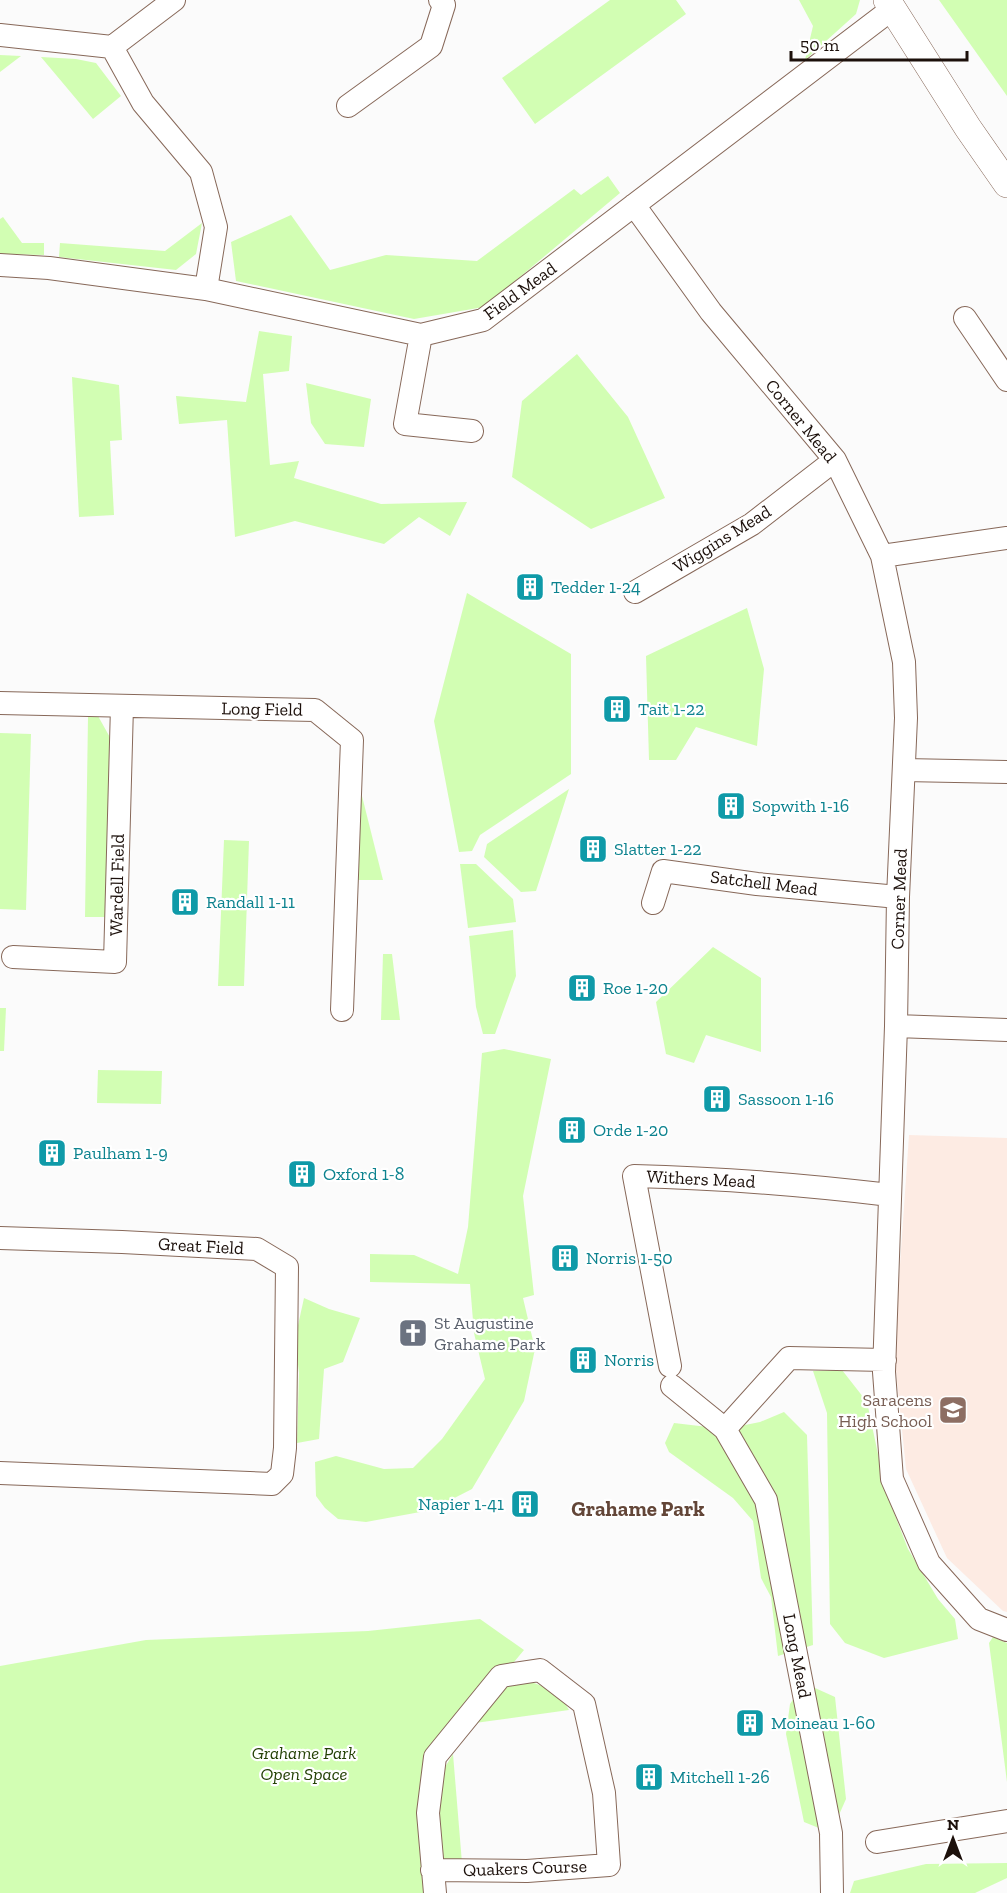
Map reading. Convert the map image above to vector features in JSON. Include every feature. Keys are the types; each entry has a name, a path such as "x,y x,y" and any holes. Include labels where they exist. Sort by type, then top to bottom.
{"street":[{"path":"0,35 112,47 174,0"},
{"path":"348,106 431,46 444,5 440,0"},
{"path":"890,5 968,128 1007,184"},
{"name":"Field Mead","path":"0,265 49,268 207,289 421,335 483,320 890,5"},
{"path":"112,47 143,103 201,172 216,227 207,289"},
{"name":"Corner Mead","path":"634,205 711,312 835,460 882,556 904,662 906,718 898,897 896,1026 884,1372 892,1479 929,1563 979,1619 1007,1630"},
{"path":"965,318 1007,380"},
{"path":"421,335 405,424 472,431"},
{"name":"Wiggins Mead","path":"635,592 752,524 835,460"},
{"path":"882,556 1007,538"},
{"name":"Long Field","path":"0,703 315,710 352,740 342,1010"},
{"name":"Wardell Field","path":"13,957 115,962 122,706"},
{"path":"904,770 1007,772"},
{"name":"Satchell Mead","path":"653,903 663,871 757,884 898,897"},
{"path":"896,1026 1007,1030"},
{"name":"Withers Mead","path":"671,1376 634,1176 787,1184 890,1195"},
{"name":"Great Field","path":"0,1238 257,1249 287,1267 285,1448 282,1474 272,1484 0,1473"},
{"path":"725,1429 789,1358 885,1360"},
{"name":"Long Mead","path":"671,1376 725,1429 766,1500 831,1833 832,1893"},
{"name":"Quakers Course","path":"432,1870 527,1871 609,1865 603,1792 584,1704 540,1670 501,1676 435,1757 428,1813 432,1870 435,1893"},
{"path":"877,1842 1007,1821"}],"shaded area":[{"name":"Saracens High School","path":"909,1135 1007,1138 1007,1612 1003,1611 947,1558 906,1469 894,1351"}],"green space":[{"path":"610,0 676,0 686,14 535,124 502,78"},
{"path":"799,0 860,0 856,14 805,60 813,26"},
{"path":"939,0 1007,0 1007,96"},
{"path":"0,55 21,56 0,72"},
{"path":"41,57 76,59 96,63 121,96 93,119"},
{"path":"608,176 620,193 484,307 414,319 236,281 231,242 291,215 330,270 386,255 477,261 574,189 581,195"},
{"path":"3,217 22,243 44,243 44,255 0,254 0,219"},
{"path":"202,223 196,254 176,270 59,257 60,243 165,251"},
{"path":"259,331 292,336 289,371 263,374 270,465 299,461 294,478 381,504 467,502 450,536 419,517 384,544 295,521 235,537 227,420 179,424 176,396 246,402"},
{"path":"577,354 628,417 665,498 591,529 512,477 522,401"},
{"path":"72,377 119,385 122,440 110,441 114,515 79,517"},
{"path":"306,383 371,399 364,447 325,444 311,423"},
{"path":"467,593 571,654 571,774 480,835 472,851 459,852 434,721"},
{"path":"747,608 764,669 757,746 696,727 676,760 649,760 646,656"},
{"path":"98,716 112,741 105,917 85,917 88,717"},
{"path":"0,733 31,734 26,910 0,909"},
{"path":"357,776 383,880 356,880"},
{"path":"569,789 536,891 521,892 484,857 487,844"},
{"path":"224,840 249,841 244,986 218,986"},
{"path":"460,864 476,864 513,899 516,922 468,928"},
{"path":"513,930 516,976 495,1034 483,1034 476,1007 469,936"},
{"path":"713,947 761,978 761,1052 706,1035 694,1063 666,1054 656,1002"},
{"path":"383,954 392,954 400,1020 381,1020"},
{"path":"0,1008 6,1008 4,1051 0,1051"},
{"path":"504,1049 551,1059 523,1196 534,1295 523,1298 535,1349 524,1401 472,1489 431,1510 366,1522 338,1519 316,1496 315,1462 336,1456 384,1469 413,1468 442,1439 485,1379 474,1333 470,1284 370,1282 370,1254 414,1255 458,1274 468,1227 482,1053"},
{"path":"98,1070 162,1071 161,1104 97,1103"},
{"path":"304,1298 329,1309 360,1318 343,1362 324,1369 319,1439 297,1443 299,1373 295,1339"},
{"path":"842,1370 867,1402 886,1492 908,1549 938,1599 955,1619 958,1639 884,1658 845,1643 830,1624 827,1413 813,1371"},
{"path":"784,1412 807,1435 813,1645 778,1656 771,1597 761,1578 753,1521 733,1498 669,1452 665,1443 674,1423 725,1429 760,1422"},
{"name":"Grahame Park Open Space","path":"480,1619 524,1650 437,1754 435,1893 0,1893 0,1666 146,1640 368,1631"},
{"path":"993,1637 1007,1643 1007,1782 989,1643"},
{"path":"526,1680 558,1692 569,1710 475,1723 490,1701 502,1689 517,1681"},
{"path":"804,1683 835,1697 846,1799 831,1833 804,1822 786,1734 790,1704"},
{"path":"453,1754 462,1863 439,1862 439,1777"},
{"path":"1007,1863 1007,1878 975,1893 850,1893 854,1881 926,1864"}],"place":[{"name":"Tedder 1-24","path":"530,587"},
{"name":"Tait 1-22","path":"617,709"},
{"name":"Sopwith 1-16","path":"731,806"},
{"name":"Slatter 1-22","path":"593,849"},
{"name":"Randall 1-11","path":"185,902"},
{"name":"Roe 1-20","path":"582,988"},
{"name":"Sassoon 1-16","path":"717,1099"},
{"name":"Orde 1-20","path":"572,1130"},
{"name":"Paulham 1-9","path":"52,1153"},
{"name":"Oxford 1-8","path":"302,1174"},
{"name":"Norris 1-50","path":"565,1258"},
{"name":"St Augustine Grahame Park","path":"413,1333"},
{"name":"Norris","path":"583,1360"},
{"name":"Saracens High School","path":"953,1410"},
{"name":"Napier 1-41","path":"525,1504"},
{"name":"Moineau 1-60","path":"750,1723"},
{"name":"Mitchell 1-26","path":"649,1777"}],"district":[{"name":"Grahame Park","path":"638,1509"}]}
